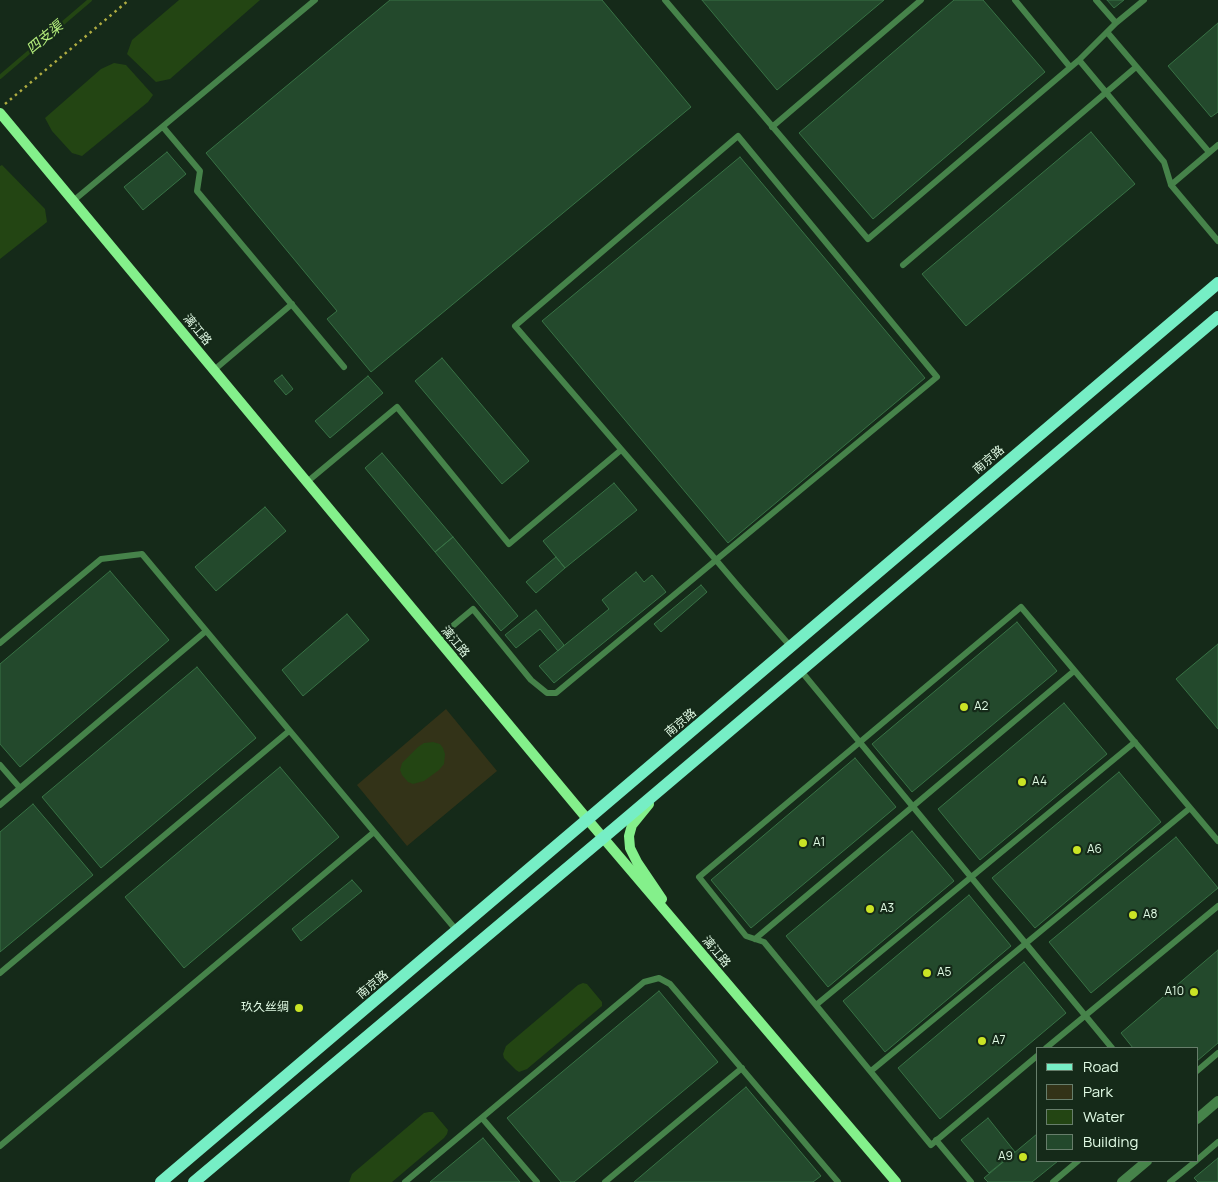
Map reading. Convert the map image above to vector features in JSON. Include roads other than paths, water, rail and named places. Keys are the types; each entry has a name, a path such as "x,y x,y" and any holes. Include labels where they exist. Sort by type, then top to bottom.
{"main road":[{"name":"南京路","path":"161,1182 1218,283"},
{"path":"194,1182 1218,317"}],"street":[{"name":"漓江路","path":"0,114 603,838 896,1182"},
{"path":"662,788 632,825 629,836 630,848 637,862 686,936"},
{"path":"1198,1118 1218,1102"},
{"path":"1122,1182 1146,1162"}],"lane":[{"path":"73,201 315,0"},
{"path":"665,0 868,239 1079,60 1116,23 1144,0"},
{"path":"772,127 921,0"},
{"path":"1015,0 1070,67"},
{"path":"1096,0 1116,23"},
{"path":"1107,32 1209,152"},
{"path":"1079,60 1164,162 1171,185 1218,241"},
{"path":"903,265 1136,67"},
{"path":"163,127 200,171 197,191 344,367"},
{"path":"437,639 473,609 530,680 547,693 556,693 716,560 937,377 738,136 515,326 621,450 716,560 791,647"},
{"path":"1171,185 1218,145"},
{"path":"214,370 292,304"},
{"path":"307,482 397,407 509,544 621,450"},
{"path":"0,643 101,559 142,554 457,932"},
{"path":"1036,1057 931,1144 764,942 746,936 699,877 1021,607 1218,841"},
{"path":"0,805 206,631"},
{"path":"801,670 1111,1047"},
{"path":"755,939 1074,671"},
{"path":"0,973 289,731"},
{"path":"816,1005 1135,742"},
{"path":"0,765 20,788"},
{"path":"871,1071 1190,808"},
{"path":"0,1146 374,832"},
{"path":"1047,1047 1218,906"},
{"path":"405,1182 644,982 659,978 670,984 838,1182"},
{"path":"1198,1070 1218,1053"},
{"path":"605,1182 742,1068"},
{"path":"482,1118 537,1182"},
{"path":"936,1140 971,1182"},
{"path":"1198,1158 1218,1142"},
{"path":"1053,1182 1077,1162"},
{"path":"1170,1182 1179,1179 1194,1162"}],"water":[{"path":"179,0 260,0 170,79 156,82 127,54 132,40"},
{"path":"114,63 126,65 153,95 148,102 82,156 72,153 52,131 45,118 101,69"},
{"path":"2,165 45,209 47,222 0,259 0,166"},
{"path":"433,742 440,744 443,748 445,754 444,764 424,781 413,784 408,782 400,770 402,763 418,747 424,743"},
{"path":"587,984 602,1002 602,1006 527,1069 519,1072 516,1070 504,1058 503,1054 506,1046 578,985"},
{"path":"433,1112 448,1130 444,1138 392,1182 349,1182 352,1174 424,1113"}],"waterway":[{"name":"四支渠","path":"0,77 90,0"}],"place":[{"name":"A2","path":"964,707"},
{"name":"A4","path":"1022,782"},
{"name":"A1","path":"803,843"},
{"name":"A6","path":"1077,850"},
{"name":"A3","path":"870,909"},
{"name":"A8","path":"1133,915"},
{"name":"A5","path":"927,973"},
{"name":"A10","path":"1194,992"},
{"name":"玖久丝绸","path":"299,1008"},
{"name":"A7","path":"982,1041"},
{"name":"A9","path":"1023,1157"}]}
